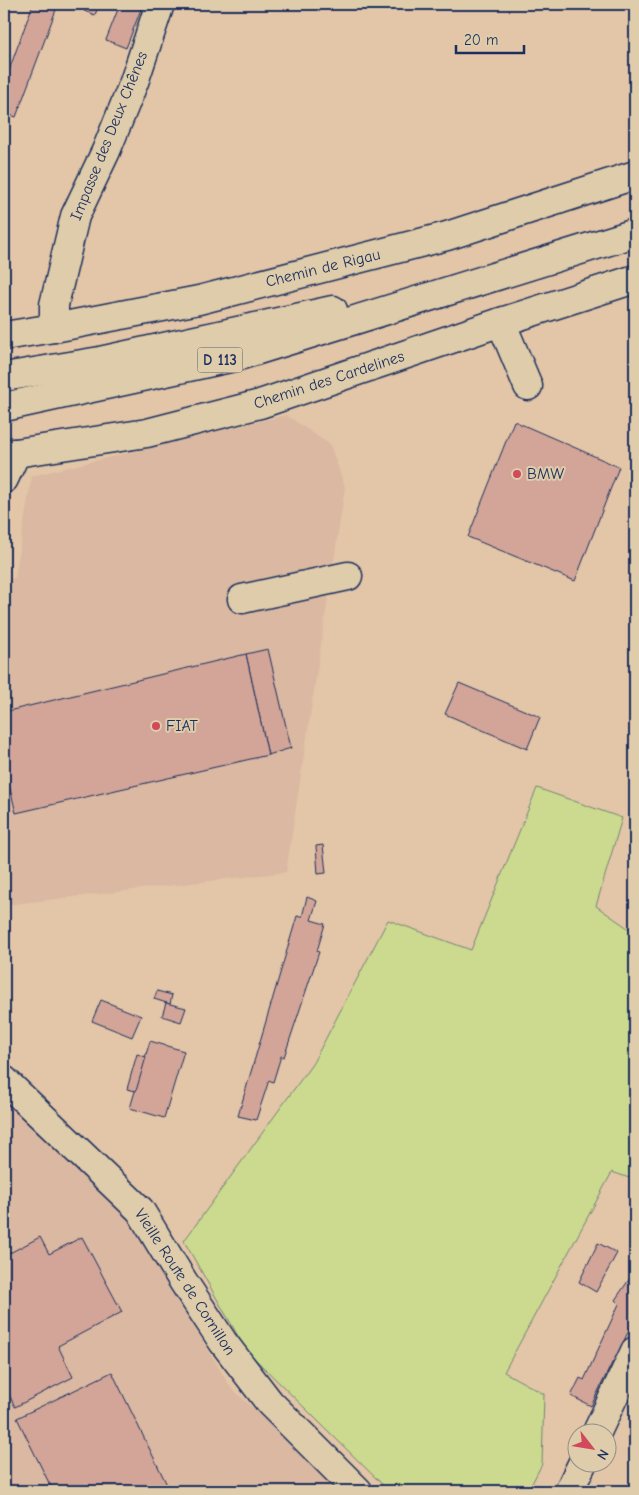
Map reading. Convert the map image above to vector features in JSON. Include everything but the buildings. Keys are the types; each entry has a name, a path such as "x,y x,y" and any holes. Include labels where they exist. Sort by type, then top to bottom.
{"street":[{"name":"Impasse des Deux Chênes","path":"54,328 54,305 75,216 106,151 134,82 160,4"},
{"name":"Chemin de Rigau","path":"4,336 199,300 366,258 447,236 635,175"},
{"name":"D 113","path":"4,407 239,356 635,233"},
{"name":"Chemin des Cardelines","path":"10,453 148,433 260,404 500,322 635,279"},
{"name":"D 113","path":"4,377 100,360 397,296 433,296"},
{"path":"500,322 528,386"},
{"path":"4,479 10,453"},
{"path":"242,599 348,576"},
{"name":"Vieille Route de Cornillon","path":"4,1080 140,1210 223,1342 270,1403 358,1491"},
{"path":"602,1422 635,1351"},
{"path":"569,1491 578,1472"}],"shaded area":[{"name":"FIAT","path":"286,415 330,445 345,487 286,872 4,905 4,580 15,578 32,476"},
{"path":"4,1096 126,1214 231,1388 343,1491 4,1491"}],"green space":[{"path":"537,788 622,818 596,906 635,933 635,1180 612,1172 504,1372 544,1394 542,1464 528,1491 389,1491 246,1350 184,1241 313,1063 388,920 471,950"}],"place":[{"name":"BMW","path":"517,474"},
{"name":"FIAT","path":"156,726"}]}
